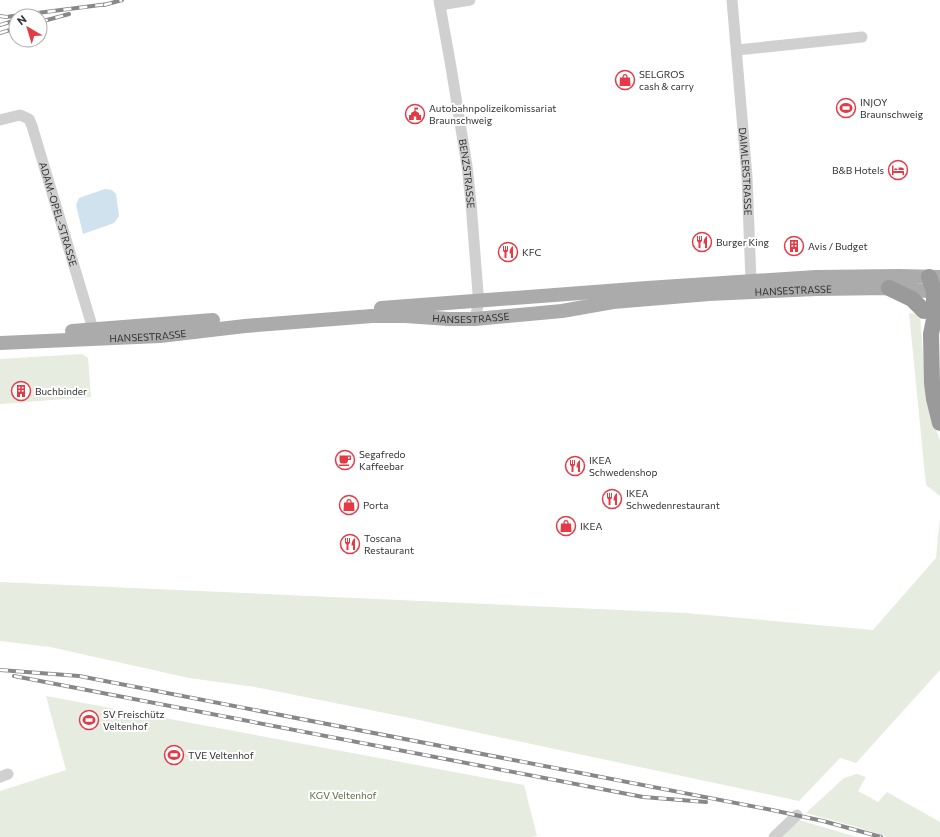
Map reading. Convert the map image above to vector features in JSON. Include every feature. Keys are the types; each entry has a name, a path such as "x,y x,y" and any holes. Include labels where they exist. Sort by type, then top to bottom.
{"highway":[{"path":"924,311 934,286"},
{"path":"934,286 934,319 931,334 933,394 940,423"},
{"path":"889,288 912,299 924,311 931,334"}],"main road":[{"name":"HANSESTRASSE","path":"0,337 93,334 160,336 244,326 372,316 475,319 562,311 613,302 750,286 860,276 899,276 934,286"},
{"name":"HANSESTRASSE","path":"0,343 479,301 750,286 816,289 934,286"}],"street":[{"path":"439,3 470,0"},
{"name":"DAIMLERSTRASSE","path":"732,0 747,177 750,286"},
{"name":"BENZSTRASSE","path":"439,3 467,166 479,301 475,319"},
{"path":"737,50 862,37"},
{"name":"ADAM-OPEL-STRASSE","path":"0,120 20,115 25,116 31,123 93,334"},
{"path":"774,837 797,815"}],"green space":[{"path":"909,313 920,315 927,404 940,440 940,496 926,485"},
{"path":"82,354 88,358 91,397 0,404 0,359"},
{"path":"940,518 940,670 856,763 840,758 799,801 405,717 255,687 189,678 50,647 0,641 0,582 686,613 873,630 936,558"},
{"name":"KGV Veltenhof","path":"46,696 524,785 537,836 0,837 0,791 66,770"},
{"path":"857,774 866,777 858,791 878,802 887,792 940,822 940,837 887,837 806,813 844,778"},
{"path":"799,820 857,837 780,837"}],"water":[{"path":"105,189 112,190 116,194 119,216 114,223 83,234 76,205 79,198"}],"railway":[{"path":"104,5 122,0"},
{"path":"0,16 6,17 108,4"},
{"path":"48,20 69,14"},
{"path":"0,25 8,22"},
{"path":"0,33 8,30"},
{"path":"0,670 79,676 772,810 823,821 881,837"},
{"path":"14,676 643,797 706,802"}],"place":[{"name":"SELGROS cash & carry","path":"625,80"},
{"name":"INJOY Braunschweig","path":"846,108"},
{"name":"Autobahnpolizeikomissariat Braunschweig","path":"415,114"},
{"name":"B&B Hotels","path":"898,170"},
{"name":"Burger King","path":"702,242"},
{"name":"Avis / Budget","path":"794,246"},
{"name":"KFC","path":"508,252"},
{"name":"Buchbinder","path":"21,391"},
{"name":"Segafredo Kaffeebar","path":"345,460"},
{"name":"IKEA Schwedenshop","path":"575,466"},
{"name":"IKEA Schwedenrestaurant","path":"612,499"},
{"name":"Porta","path":"349,505"},
{"name":"IKEA","path":"566,526"},
{"name":"Toscana Restaurant","path":"350,544"},
{"name":"SV Freischütz Veltenhof","path":"89,720"},
{"name":"TVE Veltenhof","path":"174,755"}]}
